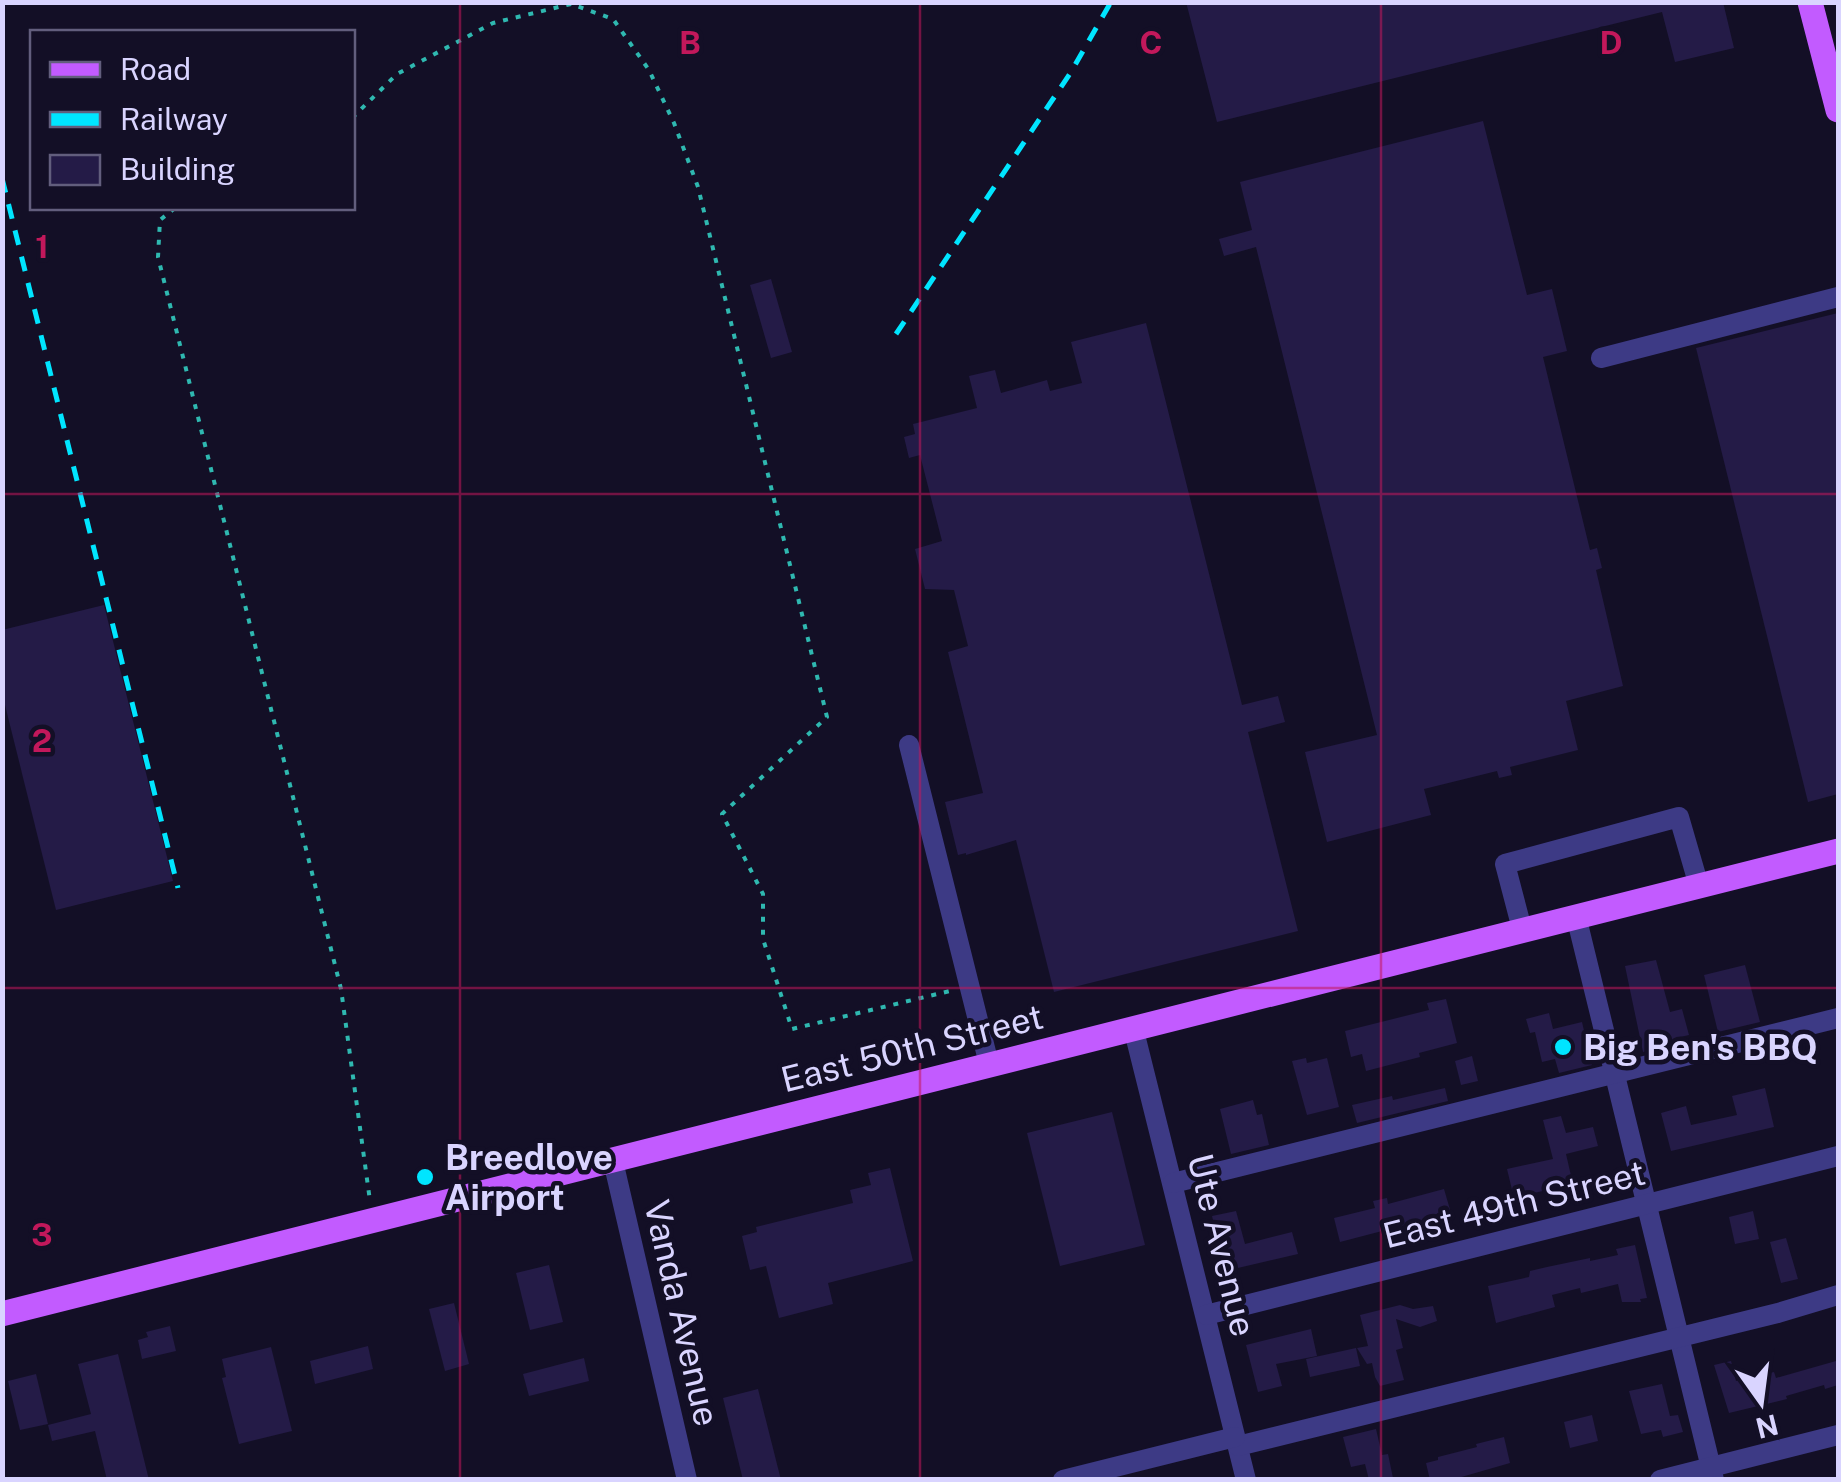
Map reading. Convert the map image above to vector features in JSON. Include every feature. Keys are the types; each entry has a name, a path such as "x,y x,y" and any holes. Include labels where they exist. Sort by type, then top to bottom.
{"main road":[{"path":"1810,2 1838,110"},
{"name":"East 50th Street","path":"2,1314 1838,852"}],"street":[{"path":"1601,358 1838,297"},
{"path":"908,745 989,1064"},
{"path":"1522,929 1505,864 1679,817 1700,886"},
{"path":"1576,916 1712,1473"},
{"path":"1174,1183 1838,1018"},
{"name":"Ute Avenue","path":"1133,1027 1246,1480"},
{"name":"East 49th Street","path":"1206,1315 1838,1156"},
{"name":"Vanda Avenue","path":"613,1161 687,1480"},
{"path":"1063,1480 1678,1338 1838,1295"},
{"path":"1660,1480 1712,1473 1838,1435"}],"path":[{"path":"355,115 397,74 493,23 571,4 612,19 650,70 698,187 827,717 722,814 763,894 763,938 792,1030 970,986"},
{"path":"172,210 160,220 158,257 342,989 373,1221"}],"building":[{"path":"1186,2 1723,2 1734,48 1675,62 1662,12 1217,122"},
{"path":"1483,121 1527,295 1552,289 1567,351 1543,357 1590,550 1597,548 1602,568 1596,570 1623,686 1566,701 1578,750 1510,767 1512,775 1499,778 1497,771 1424,789 1431,815 1327,842 1305,752 1377,735 1256,247 1224,256 1219,239 1252,230 1240,182"},
{"path":"771,279 792,352 771,358 750,285"},
{"path":"1838,313 1838,794 1808,802 1696,348"},
{"path":"1146,323 1242,705 1278,696 1285,722 1248,732 1298,931 1054,992 1016,840 958,855 945,802 983,793 948,652 968,646 954,590 925,589 915,549 942,541 920,455 909,458 904,437 915,434 913,424 977,408 969,376 995,370 1001,393 1047,380 1050,391 1082,383 1071,342"},
{"path":"104,605 173,881 56,910 2,693 2,630"},
{"path":"1656,960 1670,1012 1682,1009 1689,1035 1676,1038 1678,1044 1643,1052 1625,966"},
{"path":"1745,965 1760,1022 1718,1032 1704,975"},
{"path":"1446,999 1457,1043 1366,1071 1362,1054 1351,1057 1345,1031 1429,1010 1427,1003"},
{"name":"Big Ben's BBQ","path":"1549,1013 1553,1029 1582,1022 1592,1065 1559,1073 1555,1059 1542,1062 1535,1032 1530,1033 1526,1019"},
{"path":"1472,1056 1478,1081 1461,1085 1455,1061"},
{"path":"1306,1058 1307,1063 1327,1058 1339,1107 1307,1115 1292,1061"},
{"path":"1445,1088 1448,1101 1357,1123 1352,1105"},
{"path":"1765,1088 1774,1127 1671,1151 1661,1113 1686,1106 1691,1125 1737,1115 1732,1096"},
{"path":"1253,1100 1257,1115 1262,1114 1269,1145 1231,1154 1220,1109"},
{"path":"1112,1112 1145,1245 1060,1266 1027,1133"},
{"path":"1561,1116 1566,1133 1593,1127 1598,1146 1566,1154 1575,1193 1561,1196 1559,1187 1514,1198 1507,1169 1553,1159 1543,1120"},
{"path":"890,1168 913,1261 828,1283 833,1304 779,1318 766,1266 750,1270 742,1236 757,1232 756,1227 853,1203 850,1190 871,1185 868,1173"},
{"path":"1444,1189 1451,1213 1340,1242 1334,1218 1375,1208 1373,1201 1387,1198 1388,1204"},
{"path":"1236,1211 1245,1244 1292,1232 1298,1254 1225,1271 1212,1216"},
{"path":"1753,1211 1759,1239 1735,1244 1729,1217"},
{"path":"1786,1238 1798,1279 1781,1283 1770,1242"},
{"path":"1635,1245 1647,1298 1640,1299 1641,1302 1622,1302 1618,1284 1581,1293 1580,1288 1552,1295 1555,1307 1496,1323 1488,1286 1529,1277 1530,1271 1618,1255 1616,1249"},
{"path":"549,1265 563,1322 530,1330 516,1273"},
{"path":"454,1303 469,1364 445,1371 429,1309"},
{"path":"1400,1305 1413,1309 1433,1306 1437,1321 1420,1327 1396,1319 1403,1348 1396,1350 1404,1380 1380,1386 1372,1363 1367,1364 1357,1348 1368,1346 1360,1315"},
{"path":"170,1326 176,1351 142,1359 138,1340 148,1337 146,1332"},
{"path":"1311,1329 1317,1356 1276,1364 1282,1386 1258,1392 1246,1345"},
{"path":"368,1346 373,1369 315,1384 310,1361"},
{"path":"271,1347 292,1431 239,1444 222,1378 226,1377 222,1359"},
{"path":"1356,1348 1360,1366 1310,1377 1306,1359"},
{"path":"118,1354 149,1480 107,1480 95,1431 52,1441 48,1425 91,1414 78,1364"},
{"path":"584,1358 589,1381 529,1396 523,1374"},
{"path":"1731,1361 1736,1381 1774,1372 1776,1378 1836,1361 1838,1385 1825,1389 1824,1385 1729,1413 1714,1365"},
{"path":"36,1374 48,1424 20,1430 8,1381"},
{"path":"1662,1384 1670,1416 1678,1415 1683,1432 1663,1437 1661,1430 1641,1434 1629,1391"},
{"path":"758,1389 781,1480 743,1480 723,1398"},
{"path":"1592,1415 1598,1441 1570,1448 1564,1422"},
{"path":"1376,1429 1382,1455 1388,1454 1393,1478 1369,1480 1365,1464 1351,1467 1343,1437"},
{"path":"1504,1437 1510,1463 1451,1480 1430,1480 1426,1463"}],"railway":[{"path":"896,334 1071,72 1111,2"},
{"path":"2,178 178,888"}],"place":[{"name":"Big Ben's BBQ","path":"1563,1047"},
{"name":"Breedlove Airport","path":"425,1177"}]}
